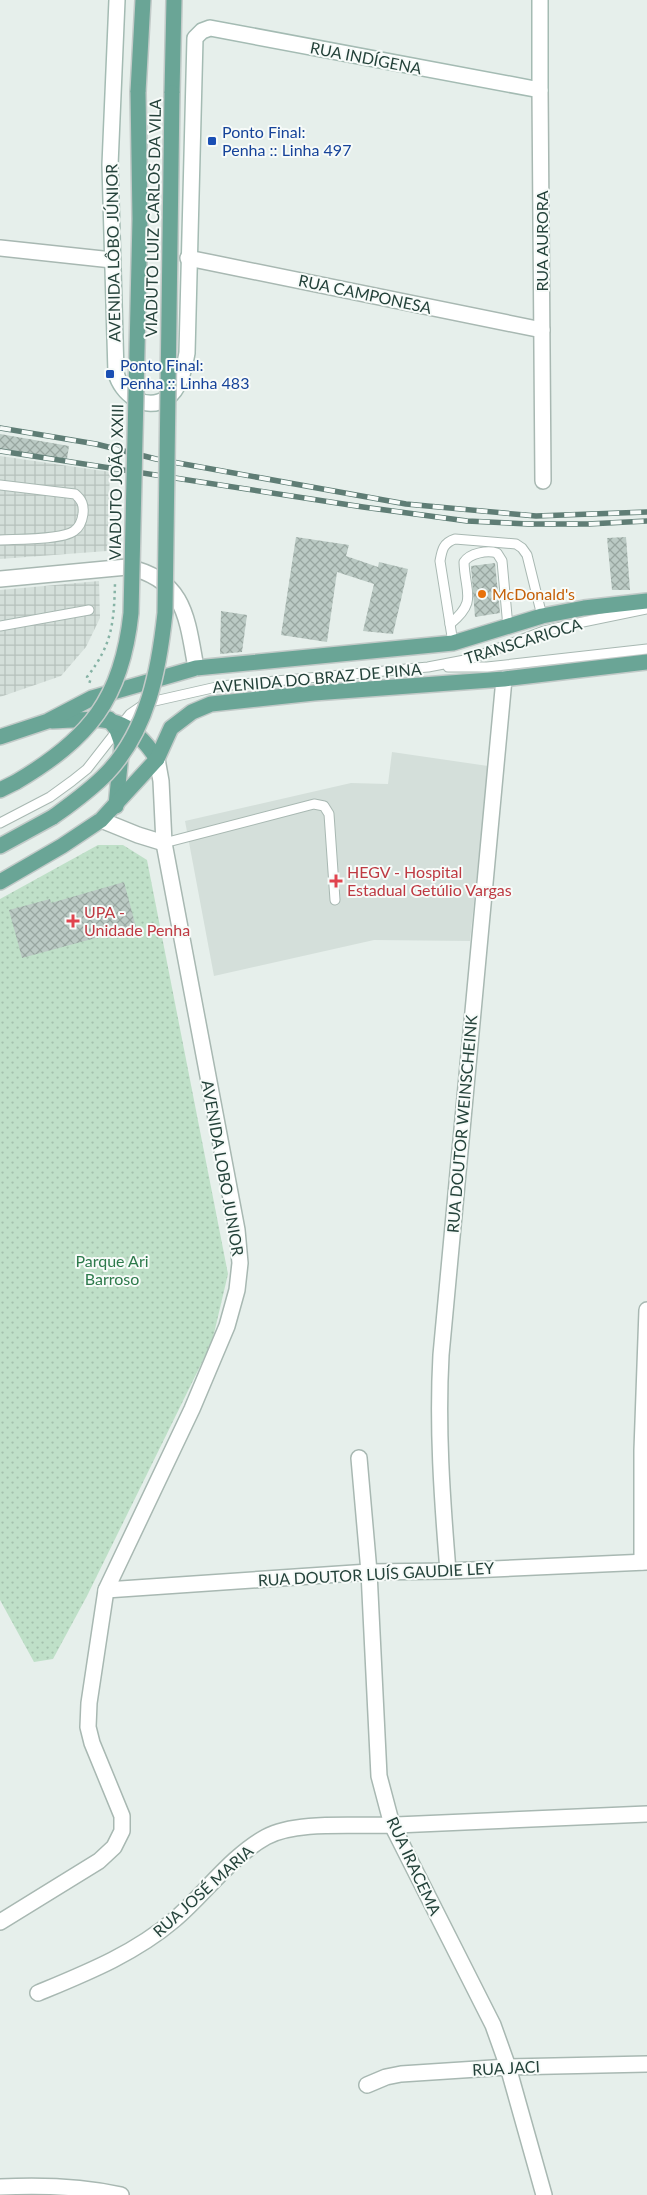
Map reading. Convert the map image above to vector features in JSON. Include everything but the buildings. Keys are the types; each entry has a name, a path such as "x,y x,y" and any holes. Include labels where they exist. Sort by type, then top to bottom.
{"main road":[{"name":"VIADUTO JOÃO XXIII","path":"0,790 39,768 71,745 101,709 113,688 128,637 131,613 140,219 138,92 143,0"},
{"name":"VIADUTO LUIZ CARLOS DA VILA","path":"0,846 53,817 108,773 129,742 149,702 162,641 165,613 174,0"},
{"name":"AVENIDA DO BRAZ DE PINA","path":"0,737 48,721 92,698 196,668 453,643 542,616 584,608 647,601"},
{"name":"AVENIDA DO BRAZ DE PINA","path":"0,882 62,846 101,820 116,806 157,759 171,728 179,720 192,712 211,704 504,679 647,662"},
{"path":"48,721 116,724 138,735 157,759"},
{"path":"116,724 122,744 116,806"}],"street":[{"name":"AVENIDA LÔBO JÚNIOR","path":"117,0 110,165 116,373 118,384 131,398 154,403 168,398 176,388 184,372 195,38"},
{"name":"RUA AURORA","path":"540,0 543,481"},
{"name":"RUA INDÍGENA","path":"195,38 202,31 210,28 540,90"},
{"path":"0,248 112,260"},
{"name":"RUA CAMPONESA","path":"188,258 542,330"},
{"path":"0,579 127,567 144,571 161,579 174,592 183,607 196,668"},
{"name":"RUA DOUTOR WEINSCHEINK","path":"448,1571 439,1461 440,1355 504,679"},
{"name":"AVENIDA LOBO JUNIOR","path":"0,1922 99,1861 114,1847 122,1831 122,1816 92,1743 88,1727 89,1704 106,1590 192,1409 227,1326 237,1290 240,1263 237,1230 164,842 162,781 157,759"},
{"path":"101,820 138,835 164,842"},
{"path":"645,1562 642,1450 647,1310"},
{"name":"RUA IRACEMA","path":"359,1458 369,1572 380,1776 392,1825 493,2026 508,2067 544,2195"},
{"name":"RUA DOUTOR LUÍS GAUDIE LEY","path":"106,1590 369,1572 448,1571 645,1562"},
{"name":"RUA JOSÉ MARIA","path":"38,1993 91,1971 141,1946 200,1897 245,1851 268,1836 286,1829 647,1814"},
{"name":"RUA JACI","path":"367,2085 386,2077 400,2074 508,2067 647,2064"},
{"path":"0,2187 29,2186 95,2189 121,2195"}],"lane":[{"path":"0,485 75,494 84,507 81,523 74,531 62,536 0,540"},
{"path":"453,643 440,561 442,548 448,542 455,540 516,544 522,548 527,555 542,616"},
{"path":"450,624 466,608 469,600 464,562 472,555 492,551 497,552 502,561 508,627"},
{"path":"0,626 89,610"},
{"name":"TRANSCARIOCA","path":"0,823 50,797 87,769 116,724 146,703 221,686 428,666 470,658 569,625 647,610"},
{"name":"TRANSCARIOCA","path":"428,666 487,667 647,649"},
{"path":"164,842 314,804 324,806 329,814 335,900"}],"shaded area":[{"path":"0,456 110,472 107,551 0,559"},
{"path":"99,581 100,618 86,647 61,676 0,697 0,590"},
{"name":"HEGV - Hospital Estadual Getúlio Vargas","path":"392,752 488,766 470,941 374,940 214,976 185,821 351,783 388,784"}],"green space":[{"name":"Parque Ari Barroso","path":"98,845 123,845 147,860 228,1274 212,1342 87,1596 53,1659 34,1662 0,1600 0,899"}],"railway":[{"path":"0,428 96,444 156,459 406,504 536,516 647,512"},
{"path":"0,451 363,507 467,521 528,524 588,524 647,521"}],"place":[{"name":"Ponto Final: Penha :: Linha 497","path":"212,141"},
{"name":"Ponto Final: Penha :: Linha 483","path":"110,374"},
{"name":"McDonald's","path":"482,594"},
{"name":"HEGV - Hospital Estadual Getúlio Vargas","path":"336,881"},
{"name":"UPA - Unidade Penha","path":"73,921"}]}
